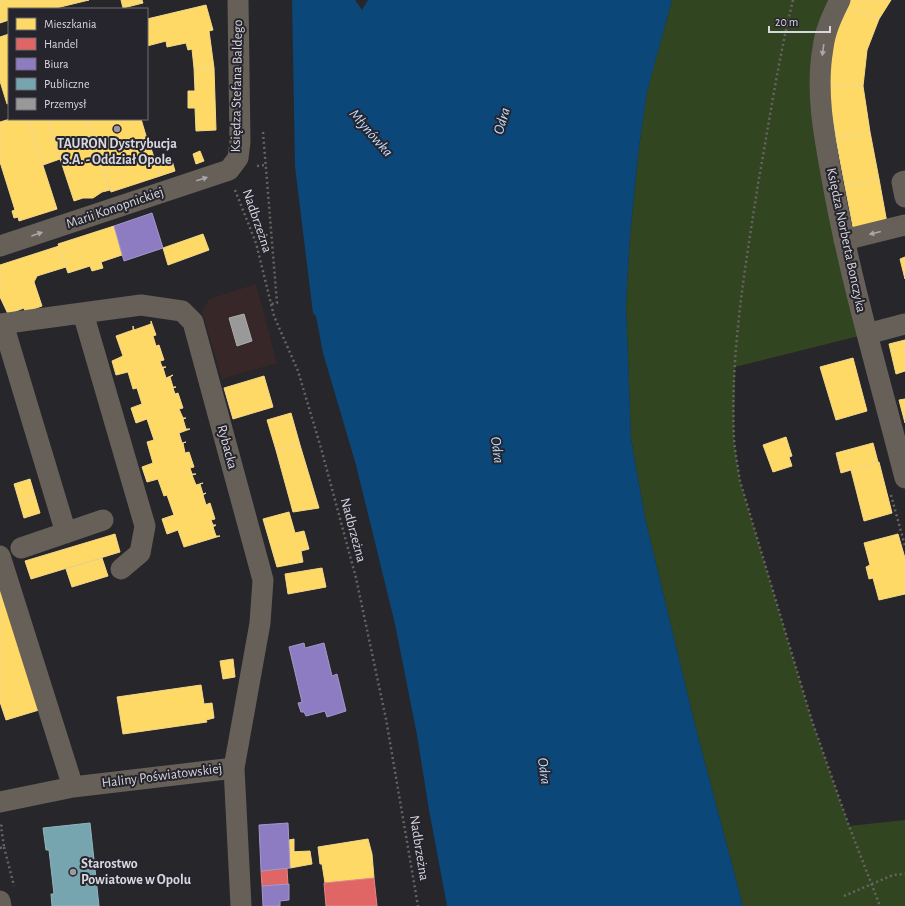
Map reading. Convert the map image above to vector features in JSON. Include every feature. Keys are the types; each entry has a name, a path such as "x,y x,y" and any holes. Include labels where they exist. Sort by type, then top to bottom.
{"street":[{"name":"Księdza Stefana Baldego","path":"230,170 238,158 240,142 238,0"},
{"name":"Księdza Norberta Bonczyka","path":"840,0 826,30 822,48 820,84 825,136 844,240 905,478"},
{"name":"Marii Konopnickiej","path":"0,246 230,170"},
{"path":"905,181 902,182 905,197"},
{"path":"844,240 905,225"},
{"name":"Rybacka","path":"1,324 141,305 182,311 193,322 263,580 260,623 234,768"},
{"path":"83,313 145,526 140,553 121,569"},
{"path":"1,324 66,532"},
{"path":"867,334 905,324"},
{"path":"21,548 102,520"},
{"path":"0,556 73,787"},
{"name":"Haliny Poświatowskiej","path":"0,802 73,787 234,768 241,906"},
{"path":"1,906 7,894"}],"path":[{"path":"793,0 785,33 770,115 744,272 736,348 734,441 740,481 812,722 849,826 880,906"},
{"path":"265,165 278,303 271,304"},
{"name":"Nadbrzeżna","path":"230,170 231,180 254,237 277,325 283,333 304,390 356,578 386,719 418,906"},
{"path":"4,847 7,894"},
{"path":"844,896 893,874 905,874"}],"shaded area":[{"path":"256,284 277,363 222,379 202,312 209,299"}],"green space":[{"path":"672,0 840,0 821,66 867,334 735,367 734,441 740,481 812,721 849,826 905,820 905,906 743,906 696,729 645,518 631,439 626,304 630,236 639,147 647,91"}],"water":[{"path":"292,0 355,0 362,10 368,0 672,0 647,92 639,147 630,236 626,304 631,439 645,518 696,729 743,906 447,906 417,735 395,624 356,465 323,353 316,316 313,313 295,167"}],"building: Mieszkania":[{"path":"0,0 26,0 28,8 8,8 8,20 0,23"},
{"path":"26,0 89,0 56,8 28,8"},
{"path":"121,0 142,0 143,3 123,8"},
{"path":"850,0 891,0 879,19 847,5"},
{"path":"206,5 213,30 209,31 214,68 194,68 192,49 188,50 186,43 167,47 166,41 148,46 148,19"},
{"path":"847,5 879,19 867,50 863,86 828,85 833,41"},
{"path":"8,34 7,104 0,81 0,37"},
{"path":"194,68 214,68 216,130 196,131 195,108 188,108 188,91 195,91"},
{"path":"828,85 863,86 870,132 836,139"},
{"path":"8,120 28,120 57,209 19,221 18,217 14,218 12,211 15,210 0,162 0,122"},
{"path":"28,120 47,120 60,159 43,165"},
{"path":"47,120 88,120 110,190 102,192 93,198 83,198 74,201"},
{"name":"TAURON Dystrybucja S.A. - Oddział Opole","path":"88,120 141,120 147,139 99,155"},
{"path":"870,132 879,179 845,186 836,139"},
{"path":"148,139 160,176 111,192 99,155"},
{"path":"200,151 204,161 196,164 193,154"},
{"path":"171,157 175,171 160,176 155,163"},
{"path":"879,179 887,223 854,232 845,186"},
{"path":"114,226 122,255 101,262 103,268 92,271 90,266 68,273 58,244"},
{"path":"203,234 209,250 168,265 163,248"},
{"path":"59,246 66,267 37,276 34,282 42,306 25,312 24,308 8,314 0,297 0,265"},
{"path":"905,257 905,279 900,259"},
{"path":"151,321 156,335 153,336 156,346 159,345 164,360 160,361 162,367 166,367 163,368 166,378 173,375 170,377 173,387 176,387 173,388 175,394 178,393 183,408 179,409 183,418 186,418 183,419 186,429 190,429 179,433 182,443 186,442 183,443 185,453 189,452 194,467 190,468 192,474 196,474 192,475 196,485 203,483 200,484 203,494 206,493 203,495 206,505 210,503 215,519 211,520 213,525 216,525 213,527 216,536 220,536 184,547 178,530 167,534 162,519 174,515 167,495 164,496 158,479 147,482 142,467 153,463 147,442 154,440 147,419 136,423 131,408 142,404 137,388 133,389 128,372 116,375 112,361 123,356 116,336 133,330 133,326 134,330 151,324"},
{"path":"905,340 905,371 896,374 889,344"},
{"path":"853,358 867,411 836,420 820,367"},
{"path":"264,376 273,407 233,419 224,388"},
{"path":"905,399 905,423 899,400"},
{"path":"291,413 300,445 276,450 267,420"},
{"path":"786,437 792,456 789,457 792,466 773,472 763,445"},
{"path":"873,443 878,462 841,473 836,453"},
{"path":"300,445 319,508 293,512 276,450"},
{"path":"879,462 892,513 864,521 851,470"},
{"path":"30,479 35,496 19,501 14,484"},
{"path":"35,496 40,513 24,518 19,501"},
{"path":"289,512 295,533 304,531 309,549 301,551 303,562 277,567 263,519"},
{"path":"115,534 120,552 31,579 25,561"},
{"path":"898,534 905,558 905,594 879,600 873,578 869,579 866,567 870,565 864,543"},
{"path":"102,558 108,576 72,587 66,569"},
{"path":"322,568 326,587 288,594 285,574"},
{"path":"0,587 39,710 6,720 0,702"},
{"path":"233,659 235,677 223,679 220,661"},
{"path":"201,685 204,704 212,703 214,718 206,720 207,722 123,734 117,697"},
{"path":"294,839 294,852 289,852 289,840"},
{"path":"368,839 372,854 374,878 325,883 322,864 320,864 318,847"},
{"path":"310,851 312,864 290,868 289,852"}],"building: Handel":[{"path":"287,868 288,885 262,886 261,871"},
{"path":"374,878 377,906 326,906 324,883"}],"building: Biura":[{"path":"152,213 163,248 124,261 114,226"},
{"path":"304,643 305,648 324,643 332,676 337,674 346,711 327,717 325,711 306,716 304,712 301,712 298,703 302,702 289,647"},
{"path":"288,823 290,868 261,871 259,825"},
{"path":"289,884 289,900 280,901 280,906 263,906 262,886"}],"building: Publiczne":[{"name":"Starostwo Powiatowe w Opolu","path":"90,823 99,906 52,906 51,894 54,894 49,850 46,850 43,828"}],"building: Przemysł":[{"path":"244,314 252,341 237,346 229,318"}],"place":[{"name":"TAURON Dystrybucja S.A. - Oddział Opole","path":"117,129"},
{"name":"Starostwo Powiatowe w Opolu","path":"73,872"}],"water label":[{"name":"Odra","path":"502,121"},
{"name":"Młynówka","path":"371,133"},
{"name":"Odra","path":"497,450"},
{"name":"Odra","path":"544,771"}]}
